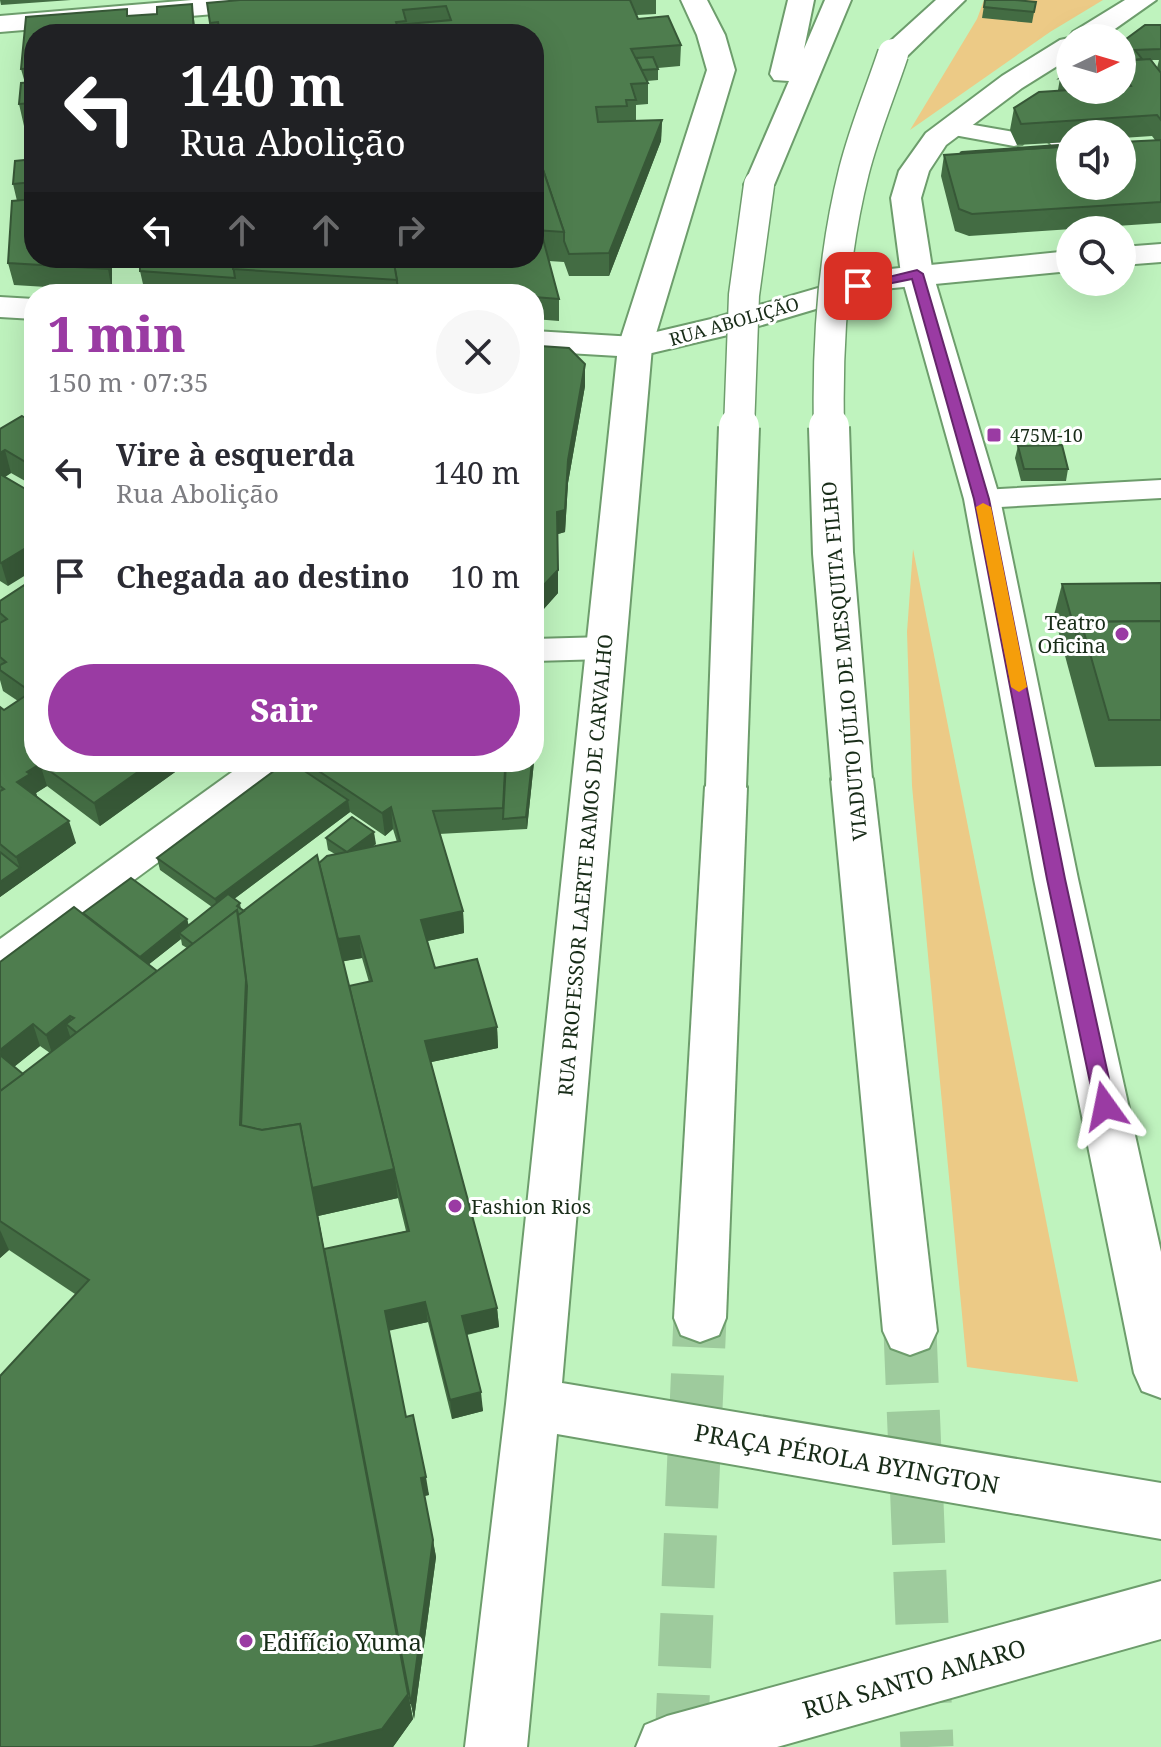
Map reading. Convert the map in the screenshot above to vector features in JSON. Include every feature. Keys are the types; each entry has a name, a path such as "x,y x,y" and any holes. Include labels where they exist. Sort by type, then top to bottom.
{"main road":[{"path":"0,24 287,0"},
{"name":"RUA PROFESSOR LAERTE RAMOS DE CARVALHO","path":"496,1747 533,1404 635,347 721,70 711,35 694,0"},
{"path":"700,1318 726,787 744,295 759,185 801,0"},
{"path":"759,185 838,0"},
{"name":"VIADUTO JÚLIO DE MESQUITA FILHO","path":"910,1331 852,779 829,479 831,304 853,175 914,0"},
{"path":"893,54 952,0"},
{"path":"1105,24 1143,0"},
{"path":"1056,55 1012,82 936,139 914,171 906,198 917,274 982,499 1056,879 1161,1373"},
{"path":"1136,255 1161,253"},
{"name":"RUA ABOLIÇÃO","path":"544,342 635,347 720,327 880,280 1056,262"},
{"path":"0,307 24,308"},
{"name":"PRAÇA PÉROLA BYINGTON","path":"533,1404 1161,1511"},
{"name":"RUA SANTO AMARO","path":"667,1747 1161,1610"}],"lane":[{"path":"951,128 1014,139"},
{"path":"982,499 1161,489"},
{"path":"544,650 605,648"},
{"path":"0,959 256,772"}],"shaded area":[{"path":"984,0 1103,0 1063,24 1056,24 1056,28 910,130 977,19"},
{"path":"913,549 1078,1382 967,1367 912,786 907,632"}],"building":[{"path":"240,0 630,0 638,19 668,16 681,45 631,49 648,83 631,84 636,100 626,100 627,106 596,107 598,122 662,120 609,253 569,254 544,173 544,24 408,24 451,20 446,6 403,10 406,21 397,24 210,23 207,3"},
{"path":"985,0 1036,2 1034,12 984,7"},
{"path":"192,4 193,24 25,24 26,17 127,9 127,16 157,14 157,7"},
{"path":"1145,25 1161,25 1161,49 1136,50 1136,32"},
{"path":"24,38 24,69 21,69"},
{"path":"653,57 658,69 642,70 636,58"},
{"path":"1150,59 1161,73 1161,120 1157,115 1021,124 1014,108 1039,92 1056,91 1056,104 1136,104 1136,60"},
{"path":"21,83 24,83 24,104 19,104"},
{"path":"1161,140 1161,202 972,214 959,209 944,155 1056,147 1056,200 1136,200 1136,141"},
{"path":"1056,145 960,153 962,152"},
{"path":"24,160 24,183 13,184 15,161"},
{"path":"544,173 564,232 544,231"},
{"path":"24,200 24,264 8,263 12,201"},
{"path":"544,243 559,299 544,298 544,284 397,284 395,268 544,268"},
{"path":"140,268 234,268 235,278 140,271"},
{"path":"395,268 397,280 233,269"},
{"path":"544,346 569,348 585,364 568,460 565,510 557,512 558,570 544,585"},
{"path":"24,417 24,461 5,450 0,453 0,429"},
{"path":"1062,445 1068,469 1024,469 1018,446"},
{"path":"0,474 24,488 24,549 0,562"},
{"path":"1161,583 1161,621 1081,622 1077,638 1062,584"},
{"path":"24,585 24,687 0,670 0,665 6,662 0,657 0,623 7,619 0,613 0,601"},
{"path":"1161,621 1161,720 1109,720 1081,622"},
{"path":"24,697 24,772 30,774 17,782 69,821 16,857 0,844 0,791 4,789 0,786 0,707 4,710"},
{"path":"51,772 138,772 94,803"},
{"path":"273,772 306,772 348,800 215,899 157,858"},
{"path":"320,772 505,772 503,808 433,811 463,911 421,920 435,968 477,959 497,1027 425,1041 497,1308 462,1316 481,1392 450,1400 425,1302 385,1311 406,1417 413,1415 426,1477 421,1478 433,1540 411,1704 324,1249 409,1231 349,986 372,981 359,936 338,939 319,863 327,856 400,841 391,807 382,813"},
{"path":"505,772 531,772 526,817 503,819"},
{"path":"352,817 374,832 347,852 326,838"},
{"path":"0,852 20,868 0,882"},
{"path":"317,855 394,1169 312,1188 300,1124 262,1130 241,1126 247,986 238,915"},
{"path":"131,878 187,919 140,957 83,913"},
{"path":"228,894 240,903 237,906 244,911 238,915 237,910 193,944 179,933"},
{"path":"74,907 157,971 77,1033 66,1024 74,1018 70,1016 46,1035 33,1024 0,1050 0,962"},
{"path":"237,910 246,980 240,1125 262,1130 300,1124 408,1694 382,1729 312,1747 0,1747 0,1376 89,1280 0,1221 0,1091"},
{"path":"0,1055 23,1074 0,1091"}],"tunnel":[{"path":"681,1747 700,1318"},
{"path":"910,1331 927,1747"}],"slow traffic":[{"path":"983,507 1019,687"}],"place":[{"name":"475M-10","path":"994,435"},
{"name":"Teatro Oficina","path":"1122,634"},
{"name":"Fashion Rios","path":"455,1206"},
{"name":"Edifício Yuma","path":"246,1641"}],"route":[{"path":"858,286 917,274 982,499 1056,879 1105,1106"}]}
